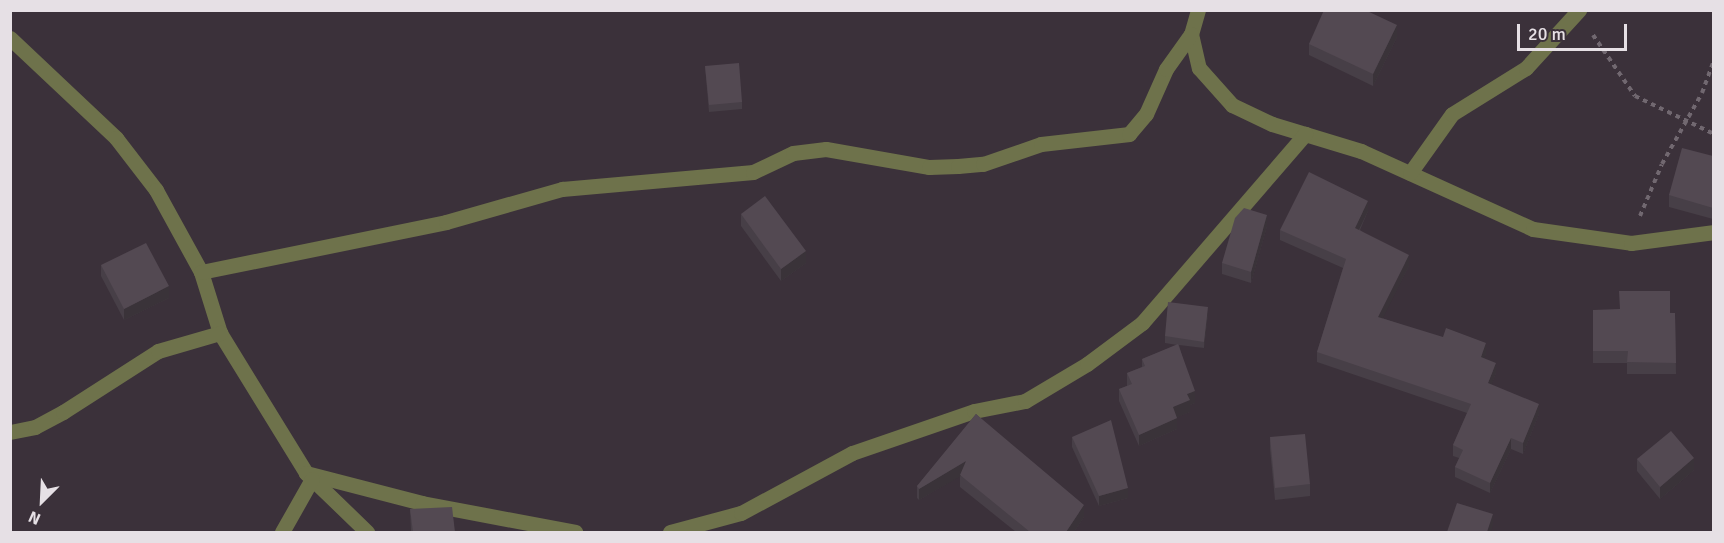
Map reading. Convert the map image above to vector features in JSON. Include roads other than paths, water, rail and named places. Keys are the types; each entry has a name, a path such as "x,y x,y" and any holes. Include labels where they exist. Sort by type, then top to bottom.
{"street":[{"path":"201,272 446,222 562,189 723,177 753,172 793,153 826,149 929,167 958,166 983,164 1041,144 1129,134 1146,114 1166,69 1191,34 1198,10"},
{"path":"1410,173 1452,114 1526,68 1578,11"},
{"path":"1191,34 1200,68 1232,105 1272,124 1410,173 1533,229 1631,243 1713,232"},
{"path":"10,38 116,138 156,190 201,272 220,333 309,476 367,532"},
{"path":"670,532 741,513 852,453 974,411 1025,401 1087,364 1142,323 1305,134"},
{"path":"10,432 35,426 63,412 158,351 220,333"},
{"path":"282,532 309,476"},
{"path":"309,476 422,503 575,532"}]}
